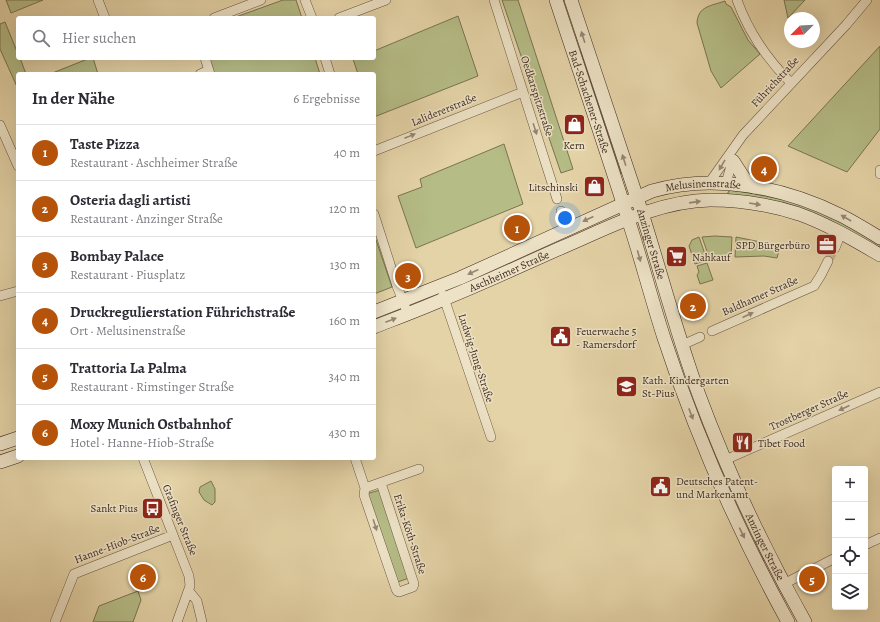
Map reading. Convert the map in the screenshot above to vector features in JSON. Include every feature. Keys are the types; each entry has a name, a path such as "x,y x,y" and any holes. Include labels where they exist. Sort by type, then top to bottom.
{"main road":[{"name":"Bad-Schachener-Straße","path":"556,0 623,203"},
{"name":"Bad-Schachener-Straße","path":"571,0 636,198"},
{"path":"733,161 744,178 754,187"},
{"name":"Melusinenstraße","path":"636,198 661,188 683,184 726,183 754,187 797,197 840,215 880,238"},
{"path":"716,200 726,183"},
{"name":"Aschheimer Straße","path":"376,311 440,286 636,198"},
{"name":"Anzinger Straße","path":"636,198 699,395 725,460 756,530 804,622"},
{"name":"Melusinenstraße","path":"642,213 674,205 708,200 756,204 799,214 841,233 880,255"},
{"name":"Anzinger Straße","path":"623,203 664,338 685,399 736,521 766,583 788,622"},
{"name":"Aschheimer Straße","path":"376,326 444,300 642,213"},
{"path":"0,444 16,439"},
{"path":"0,462 16,457"}],"street":[{"path":"98,0 104,16"},
{"path":"219,16 261,0"},
{"path":"305,0 311,16"},
{"path":"344,16 386,0"},
{"name":"Oedkarspitzstraße","path":"494,0 557,199"},
{"path":"737,0 755,37 768,57 791,83"},
{"name":"Führichstraße","path":"709,183 742,135 846,25 867,0"},
{"path":"206,60 210,72"},
{"path":"326,60 329,72"},
{"name":"Lalidererstraße","path":"376,150 523,92"},
{"path":"0,125 14,147"},
{"path":"726,183 733,161 734,147"},
{"path":"561,211 564,220 562,232"},
{"path":"376,220 408,314"},
{"path":"835,248 841,233"},
{"name":"Baldhamer Straße","path":"712,331 814,286 828,260"},
{"name":"Ludwig-Jung-Straße","path":"440,286 491,437"},
{"path":"0,296 16,292"},
{"path":"682,345 700,337"},
{"name":"Trostberger Straße","path":"725,460 880,392"},
{"name":"Grafinger Straße","path":"144,460 189,576 189,591 177,622"},
{"path":"356,460 365,488 419,470"},
{"name":"Erika-Köth-Straße","path":"365,488 364,495 397,592 405,590 413,587 414,584 381,483"},
{"name":"Hanne-Hiob-Straße","path":"55,622 74,574 173,535"},
{"path":"868,544 880,538"},
{"path":"814,569 832,560"},
{"path":"784,584 801,575"},
{"name":"Grafinger Straße","path":"189,591 197,601 202,622"}],"green space":[{"path":"6,0 43,0 11,13"},
{"path":"283,0 296,0 301,16 239,16"},
{"path":"502,0 518,0 573,169 561,173"},
{"path":"560,0 565,0 624,173 621,174 581,52 574,43"},
{"path":"784,0 805,0 794,12 787,12"},
{"path":"725,1 726,4 731,7 748,40 760,54 721,88 711,71 697,23 698,17 703,10"},
{"path":"458,16 478,76 376,116 376,72 357,72 353,60 376,60 376,50"},
{"path":"5,22 16,49 16,60 21,60 25,72 16,72 16,85 0,49 0,24"},
{"path":"880,46 880,129 847,172 788,146"},
{"path":"85,60 94,60 97,72 55,72"},
{"path":"209,60 316,60 319,72 212,72"},
{"path":"504,144 523,204 416,248 398,196 422,187 420,179"},
{"path":"731,190 786,201 818,210 880,244 880,250 728,194"},
{"path":"699,237 707,260 695,264 689,246 692,240"},
{"path":"702,237 732,237 731,256 709,257"},
{"path":"736,237 780,246 777,258 764,256 735,257"},
{"path":"376,240 392,287 376,293"},
{"path":"707,263 713,280 700,284 697,275 699,272 697,266"},
{"path":"694,404 712,450 719,459 766,559 761,563 692,405"},
{"path":"211,481 215,489 215,502 212,505 204,500 199,492 200,487"},
{"path":"380,490 409,578 395,583 366,494"},
{"path":"138,591 141,600 133,622 93,622 99,606"}],"tunnel":[{"path":"828,261 835,248"}],"place":[{"name":"Kern","path":"574,125"},
{"name":"Druckregulierstation Führichstraße","path":"764,169"},
{"name":"Litschinski","path":"594,187"},
{"name":"Taste Pizza","path":"517,228"},
{"name":"SPD Bürgerbüro","path":"826,245"},
{"name":"Nahkauf","path":"676,257"},
{"name":"Bombay Palace","path":"408,276"},
{"name":"Osteria dagli artisti","path":"693,306"},
{"name":"Feuerwache 5 - Ramersdorf","path":"560,337"},
{"name":"Kath. Kindergarten St-Pius","path":"626,386"},
{"name":"Tibet Food","path":"743,443"},
{"name":"Deutsches Patent- und Markenamt","path":"660,487"},
{"name":"Sankt Pius","path":"153,508"},
{"name":"Moxy Munich Ostbahnhof","path":"143,577"},
{"name":"Trattoria La Palma","path":"812,579"}]}
